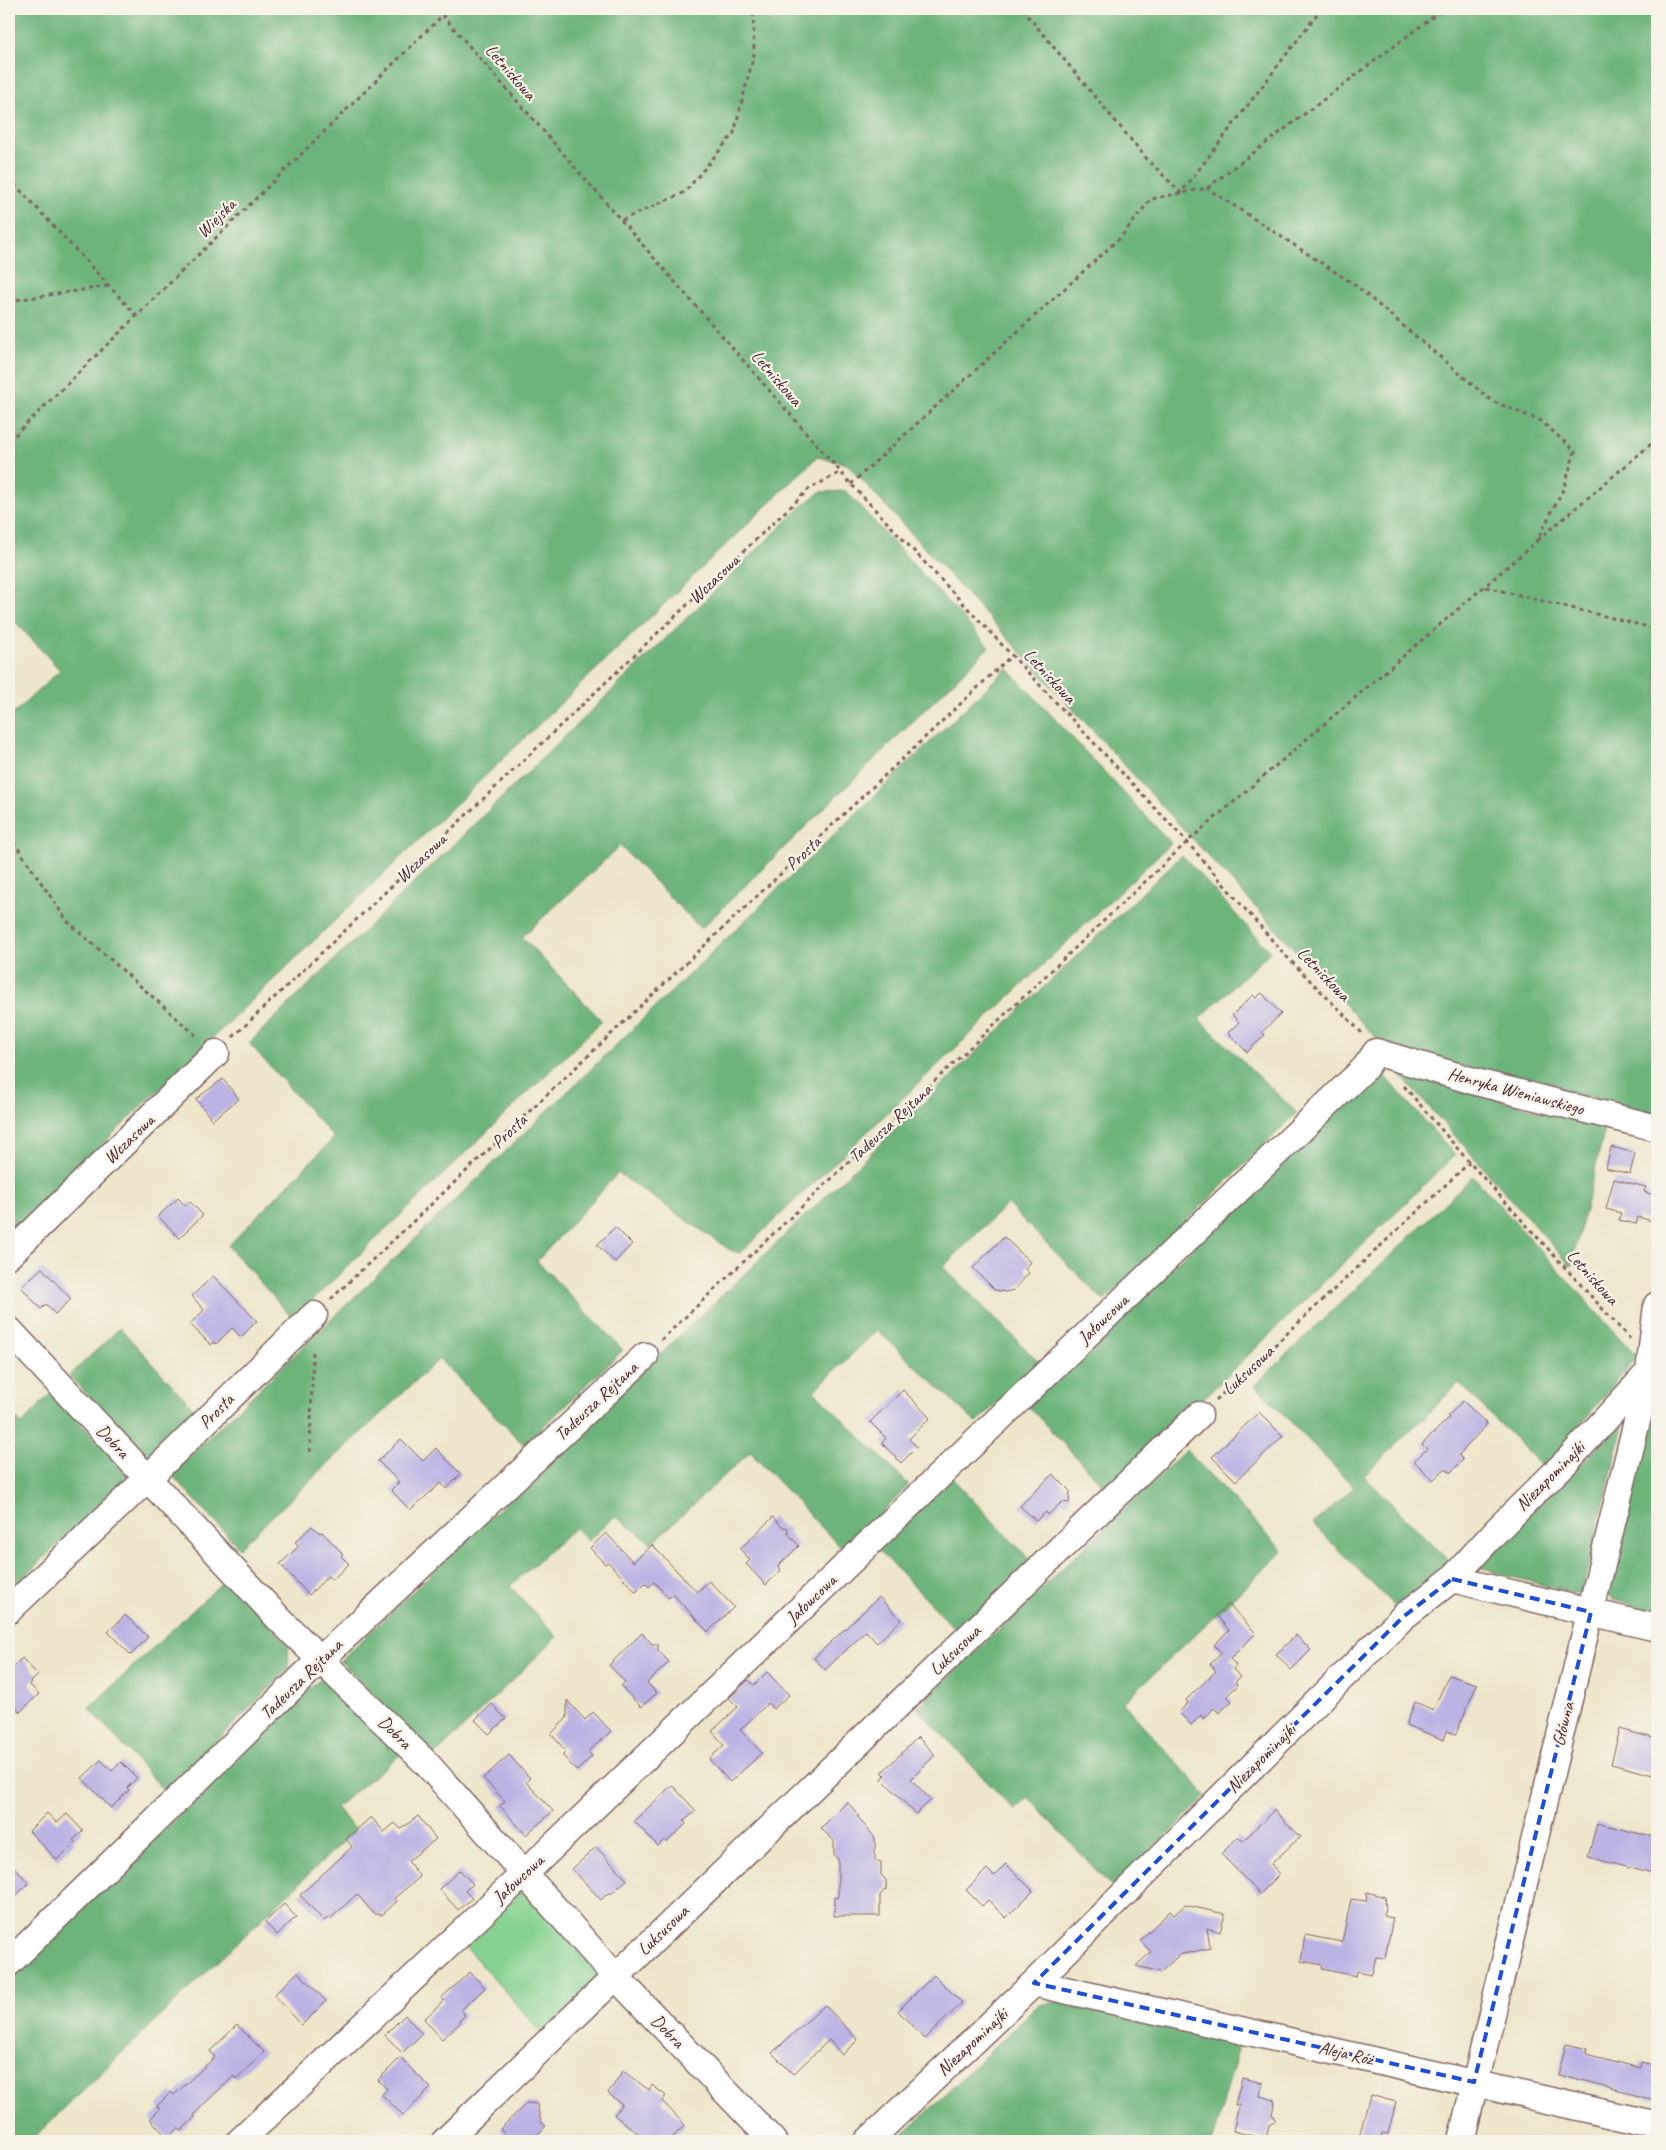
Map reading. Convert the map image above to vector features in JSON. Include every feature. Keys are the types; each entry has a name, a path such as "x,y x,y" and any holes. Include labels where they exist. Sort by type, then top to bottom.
{"street":[{"name":"Henryka Wieniawskiego","path":"1376,1052 1480,1083 1657,1128"},
{"name":"Jałowcowa","path":"240,2141 525,1873 1365,1068 1376,1052"},
{"name":"Wczasowa","path":"9,1255 216,1053"},
{"name":"Główna","path":"1461,2141 1650,1363 1657,1305"},
{"name":"Prosta","path":"9,1610 148,1478 314,1315"},
{"name":"Dobra","path":"9,1330 280,1620 427,1764 615,1976 773,2141"},
{"name":"Tadeusza Rejtana","path":"9,1963 321,1659 645,1356"},
{"name":"Niezapominajki","path":"868,2141 1034,1983 1403,1617 1452,1579 1496,1530 1567,1461 1650,1363"},
{"name":"Luksusowa","path":"445,2141 1200,1416"},
{"path":"1452,1579 1657,1628"},
{"name":"Aleja Róż","path":"1034,1983 1657,2125"}],"path":[{"name":"Letniskowa","path":"437,9 851,484 1186,842 1285,955 1365,1036 1376,1052"},
{"name":"Wiejska","path":"9,441 449,9"},
{"path":"622,220 685,192 734,133 754,54 753,9"},
{"path":"1022,9 1147,159 1181,193"},
{"path":"1181,193 1321,9"},
{"path":"851,484 1121,237 1151,199 1207,188 1443,9"},
{"path":"9,178 136,315"},
{"path":"1207,188 1355,285 1492,401 1541,421 1575,451 1564,488 1536,542"},
{"path":"9,301 109,286"},
{"name":"Tadeusza Rejtana","path":"645,1356 1186,842 1657,439"},
{"name":"Wczasowa","path":"216,1053 809,489 841,472"},
{"path":"1486,586 1657,629"},
{"name":"Prosta","path":"314,1315 1012,655"},
{"path":"9,834 67,921 216,1053"},
{"name":"Letniskowa","path":"1399,1080 1469,1162 1635,1344 1650,1363"},
{"name":"Luksusowa","path":"1200,1416 1469,1162"},
{"path":"310,1452 314,1315"}],"highlighted area":[{"path":"1452,1579 1591,1612 1474,2082 1034,1983 1403,1617"}],"green space":[{"path":"9,9 1657,9 1657,1114 1406,1052 1376,1038 847,464 817,457 9,1234 9,718 60,670 9,615"},
{"path":"846,491 989,647 701,929 620,846 522,937 602,1021 293,1319 228,1246 334,1138 249,1043 799,509 820,492"},
{"path":"1007,668 1171,843 740,1253 730,1250 618,1173 537,1261 623,1350 524,1445 439,1359 239,1548 171,1474"},
{"path":"1182,855 1270,952 1199,1019 1297,1113 1104,1301 1007,1204 943,1267 1040,1363 976,1423 877,1330 814,1391 909,1485 844,1551 750,1452 652,1543 615,1516 588,1541 575,1528 510,1586 557,1637 434,1756 340,1661"},
{"path":"1379,1070 1455,1155 1108,1491 1027,1405"},
{"path":"1397,1071 1605,1129 1571,1266"},
{"path":"1473,1176 1637,1357 1544,1468 1459,1383 1364,1476 1448,1560 1397,1609 1313,1524 1354,1487 1255,1385"},
{"path":"120,1328 197,1412 149,1458 69,1376"},
{"path":"51,1393 131,1475 9,1591 9,1411 22,1424"},
{"path":"1646,1414 1657,1415 1657,1611 1613,1600 1604,1591"},
{"path":"1624,1422 1581,1595 1475,1567"},
{"path":"1186,1450 1283,1551 1123,1703 1207,1796 1113,1888 1028,1797 1015,1811 917,1708"},
{"path":"951,1477 1033,1563 960,1634 877,1548"},
{"path":"227,1578 288,1644 289,1669 165,1792 89,1708"},
{"path":"321,1678 401,1754 336,1807 355,1830 30,2141 9,2141 9,1979"},
{"path":"524,1889 603,1976 543,2034 463,1944"},
{"path":"1069,2000 1240,2042 1213,2141 897,2141 1038,2005"}],"building":[{"path":"1262,993 1281,1014 1262,1032 1265,1035 1247,1052 1228,1033 1239,1022 1232,1015 1253,995 1256,998"},
{"path":"223,1079 239,1099 212,1120 196,1099"},
{"path":"1611,1147 1635,1153 1630,1174 1606,1168"},
{"path":"1614,1179 1646,1187 1644,1192 1657,1196 1652,1221 1638,1217 1636,1224 1619,1220 1621,1213 1606,1209"},
{"path":"178,1198 185,1206 190,1202 203,1215 179,1238 158,1216"},
{"path":"615,1227 632,1244 615,1262 597,1245"},
{"path":"1004,1237 1030,1262 1025,1269 1029,1273 1014,1290 1005,1292 995,1290 973,1268"},
{"path":"42,1268 71,1299 55,1314 46,1304 41,1309 21,1287"},
{"path":"213,1276 257,1321 241,1337 232,1328 216,1344 214,1342 211,1345 190,1324 204,1310 192,1296"},
{"path":"903,1390 930,1418 909,1439 917,1447 901,1463 882,1443 886,1438 870,1422"},
{"path":"1463,1401 1487,1424 1459,1455 1463,1460 1450,1473 1446,1468 1433,1480 1414,1461 1427,1449 1422,1444 1449,1418 1448,1416"},
{"path":"1259,1412 1283,1436 1236,1481 1212,1457"},
{"path":"401,1439 423,1461 436,1448 461,1474 446,1489 441,1483 410,1510 391,1490 399,1482 378,1461"},
{"path":"1053,1474 1070,1491 1069,1503 1062,1502 1048,1515 1046,1512 1036,1521 1020,1506"},
{"path":"773,1517 782,1527 788,1528 788,1533 799,1546 778,1566 781,1570 766,1585 746,1564 750,1560 740,1549"},
{"path":"312,1526 320,1533 322,1532 343,1554 341,1556 349,1564 332,1580 328,1576 309,1595 280,1564 299,1546 295,1542"},
{"path":"606,1533 633,1562 652,1545 697,1592 709,1581 734,1607 708,1632 673,1594 669,1598 654,1582 649,1587 645,1583 636,1592 608,1562 605,1564 590,1548"},
{"path":"879,1597 901,1620 877,1643 866,1631 825,1670 814,1658"},
{"path":"1228,1604 1256,1633 1230,1659 1236,1665 1233,1669 1240,1677 1235,1682 1238,1685 1227,1696 1232,1701 1219,1713 1214,1708 1204,1719 1201,1715 1191,1725 1179,1712 1188,1703 1186,1700 1216,1671 1210,1664 1222,1653 1214,1645 1229,1630 1216,1615"},
{"path":"125,1615 148,1637 131,1655 108,1632"},
{"path":"642,1633 652,1644 658,1644 658,1650 669,1662 647,1683 657,1693 641,1707 621,1686 625,1682 609,1665"},
{"path":"1296,1635 1311,1650 1291,1670 1276,1654"},
{"path":"22,1658 38,1675 29,1684 39,1694 20,1712 9,1700 9,1671"},
{"path":"767,1672 789,1695 773,1709 768,1703 740,1730 762,1753 730,1782 709,1759 724,1745 712,1731 738,1707 729,1698 748,1680 754,1685"},
{"path":"1449,1675 1477,1684 1456,1734 1447,1731 1444,1740 1406,1725 1415,1702 1433,1710"},
{"path":"567,1700 585,1720 593,1712 611,1731 588,1752 592,1756 577,1771 562,1755 566,1751 551,1734 567,1718"},
{"path":"492,1704 506,1719 489,1734 475,1720"},
{"path":"1620,1729 1657,1739 1657,1776 1611,1764"},
{"path":"918,1737 935,1755 911,1779 931,1800 916,1814 882,1779 885,1775 882,1772"},
{"path":"509,1755 530,1778 526,1782 553,1811 526,1835 500,1806 505,1801 483,1778"},
{"path":"101,1760 112,1771 121,1762 137,1778 127,1788 129,1790 111,1808 82,1778"},
{"path":"672,1785 696,1811 684,1821 686,1824 667,1842 664,1840 658,1846 634,1821"},
{"path":"847,1802 875,1838 875,1860 881,1862 881,1875 886,1880 886,1889 880,1895 880,1916 834,1916 835,1897 838,1898 838,1859 834,1855 834,1841 821,1828"},
{"path":"1274,1810 1300,1837 1271,1864 1280,1874 1260,1894 1221,1854 1238,1837 1243,1841"},
{"path":"47,1813 57,1823 67,1814 83,1831 57,1860 29,1831"},
{"path":"418,1816 436,1839 408,1861 420,1877 394,1898 397,1901 382,1915 374,1914 357,1894 331,1918 329,1917 324,1921 300,1895 352,1847 346,1839 371,1817 384,1832 395,1823 401,1829"},
{"path":"1597,1823 1657,1838 1657,1875 1588,1857"},
{"path":"596,1847 627,1880 601,1900 572,1869"},
{"path":"9,1862 29,1883 9,1902"},
{"path":"1006,1864 1033,1891 1006,1918 988,1900 982,1906 966,1890 987,1869 994,1876"},
{"path":"460,1870 473,1884 465,1891 472,1898 458,1910 439,1889"},
{"path":"1367,1892 1385,1897 1384,1904 1386,1904 1383,1916 1393,1918 1385,1958 1376,1957 1372,1974 1357,1971 1356,1976 1322,1969 1323,1965 1301,1961 1305,1935 1342,1942 1351,1899 1366,1901"},
{"path":"284,1904 296,1917 277,1935 265,1922"},
{"path":"1185,1905 1225,1914 1220,1932 1207,1928 1210,1948 1179,1955 1161,1972 1136,1966 1151,1952 1140,1940 1170,1911 1174,1915"},
{"path":"298,1972 326,2001 302,2025 274,1995"},
{"path":"470,1972 485,1988 461,2010 465,2015 459,2021 460,2023 442,2039 424,2019 444,2001 441,1998"},
{"path":"934,1975 962,2003 925,2039 898,2011"},
{"path":"825,2005 858,2040 842,2055 829,2040 793,2074 772,2053"},
{"path":"405,2015 422,2034 402,2053 385,2035"},
{"path":"237,2025 264,2052 236,2079 234,2076 203,2105 194,2115 195,2117 181,2131 178,2128 168,2138 150,2119 160,2109 157,2106 171,2092 174,2095 215,2057 210,2051"},
{"path":"1566,2044 1588,2049 1586,2054 1640,2068 1641,2063 1657,2067 1655,2100 1558,2075"},
{"path":"400,2058 431,2088 403,2115 382,2095 387,2089 378,2080"},
{"path":"623,2071 649,2090 652,2085 666,2096 662,2101 685,2125 669,2141 631,2141 639,2134 614,2115 622,2104 608,2093"},
{"path":"1242,2078 1263,2083 1260,2096 1275,2100 1272,2114 1276,2121 1269,2125 1266,2139 1233,2131 1239,2105 1235,2105"},
{"path":"1370,2095 1396,2102 1388,2134 1382,2133 1380,2141 1358,2141"},
{"path":"527,2103 537,2104 541,2122 546,2126 531,2141 511,2141 500,2129"}]}
